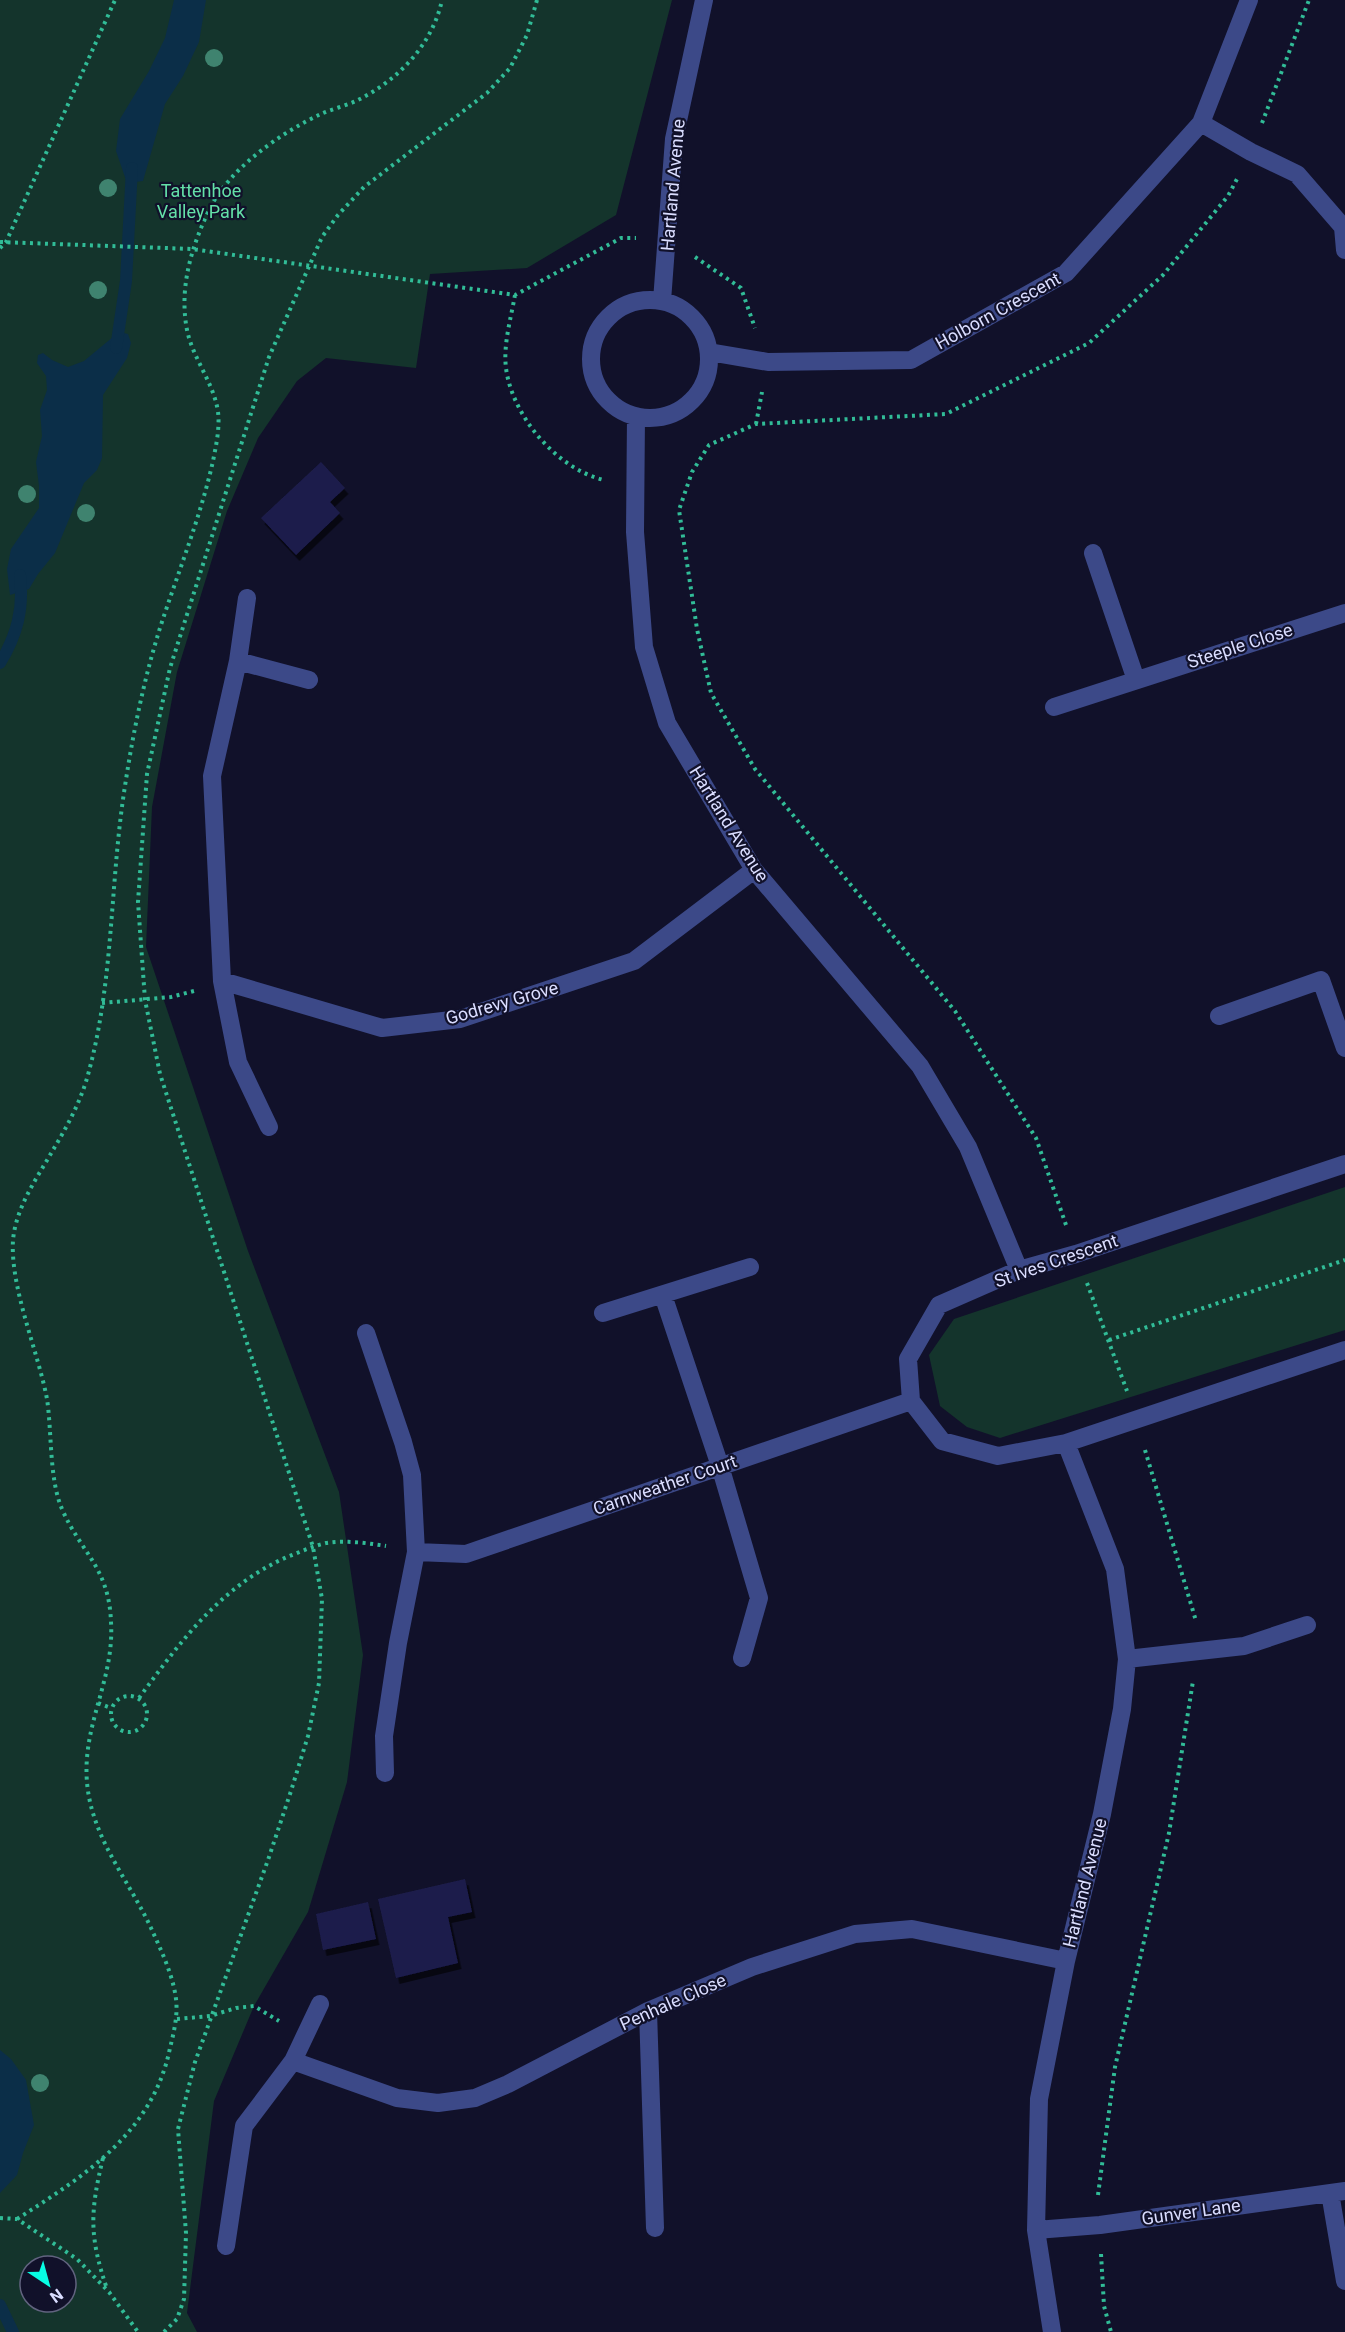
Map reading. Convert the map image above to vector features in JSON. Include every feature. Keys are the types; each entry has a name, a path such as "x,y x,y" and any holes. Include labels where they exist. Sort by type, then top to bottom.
{"street":[{"name":"Hartland Avenue","path":"662,301 674,139 704,0"},
{"name":"Holborn Crescent","path":"709,352 768,362 911,360 1066,273 1201,123 1249,0"},
{"path":"1201,123 1251,152 1297,174 1343,227 1345,250"},
{"path":"641,301 662,301 679,307 693,318 704,334 709,352 708,370 701,388 689,403 674,413 655,417 636,416 617,408 603,394 594,376 591,356 595,336 606,319 622,307 641,301"},
{"name":"Hartland Avenue","path":"636,416 635,532 644,647 667,723 754,870 920,1066 968,1147 1019,1270"},
{"path":"1093,553 1136,680"},
{"path":"247,598 238,661 212,776 222,981 238,1062 269,1126"},
{"name":"Steeple Close","path":"1054,707 1345,613"},
{"path":"238,661 309,680"},
{"name":"Godrevy Grove","path":"222,981 382,1028 460,1019 634,962 754,870"},
{"path":"1219,1016 1321,980 1345,1048"},
{"name":"St Ives Crescent","path":"911,1401 908,1359 939,1305 1019,1270 1076,1254 1345,1164"},
{"path":"603,1312 750,1267"},
{"path":"663,1295 720,1466 759,1599 742,1658"},
{"path":"366,1334 412,1475 416,1552 398,1642 384,1736 385,1773"},
{"path":"911,1401 942,1441 998,1456 1066,1443 1345,1350"},
{"name":"Carnweather Court","path":"416,1552 466,1554 911,1401"},
{"name":"Hartland Avenue","path":"1052,2332 1036,2230 1039,2099 1066,1961 1102,1814 1122,1709 1127,1659 1115,1569 1066,1443"},
{"path":"1127,1659 1244,1646 1307,1625"},
{"name":"Penhale Close","path":"293,2061 397,2098 438,2103 475,2098 508,2084 648,2011 752,1967 855,1934 912,1929 1066,1961"},
{"path":"226,2246 244,2126 293,2061 320,2004"},
{"path":"648,2011 655,2228"},
{"path":"1338,2192 1345,2281"},
{"name":"Gunver Lane","path":"1036,2230 1100,2224 1338,2192"}],"path":[{"path":"0,248 6,242 115,0"},
{"path":"17,2219 53,2196 104,2158 128,2134 152,2102 165,2073 177,2019 176,1995 162,1955 136,1898 99,1835 89,1798 86,1765 88,1737 110,1650 112,1621 105,1583 61,1507 54,1478 46,1392 15,1268 13,1237 32,1184 72,1117 92,1063 102,1003 124,789 142,694 159,629 201,507 218,434 218,413 212,392 188,333 184,290 192,249 212,204 230,177 289,132 319,115 353,102 381,86 407,65 422,47 440,11 442,0"},
{"path":"1111,2332 1104,2306 1098,2189 1115,2067 1169,1833 1200,1635 1136,1420 1036,1138 955,1011 755,769 711,693 697,629 679,510 692,472 709,445 756,424 946,414 1089,343 1163,275 1228,196 1251,152 1308,0"},
{"path":"0,242 192,249 514,295 506,368 516,402 542,442 570,465 592,477 636,488"},
{"path":"102,1003 171,998 222,981"},
{"path":"1109,1340 1345,1260"},
{"path":"138,1698 191,1630 217,1603 268,1566 327,1543 363,1542 416,1552"},
{"path":"130,1695 138,1698 145,1704 147,1717 145,1723 136,1731 124,1732 118,1729 111,1720 111,1708 114,1702 124,1696 130,1695"},
{"path":"98,1703 111,1708"},
{"path":"177,2019 210,2016 236,2008 254,2006 305,2036"},
{"path":"104,2158 93,2206 92,2225 94,2246 108,2292"},
{"path":"0,2218 17,2219 77,2259 108,2292 138,2332"}],"green space":[{"name":"Tattenhoe Valley Park","path":"0,0 672,0 616,215 527,268 430,274 416,368 326,358 297,381 258,438 227,511 177,672 152,807 146,947 248,1251 339,1492 363,1655 347,1782 308,1912 254,2006 214,2101 187,2313 197,2332 0,2332"},
{"path":"1345,1187 1345,1330 1000,1438 967,1427 940,1406 929,1355 954,1319"}],"water":[{"path":"174,0 206,0 199,42 183,76 165,104 143,181 127,183 116,151 120,119 149,71 165,38"},
{"path":"119,332 128,334 131,343 127,358 103,395 102,458 97,470 84,483 55,553 29,589 10,595 7,569 11,549 39,508 36,462 42,436 40,410 47,390 46,376 37,363 38,355 43,353 68,367 84,361"},
{"path":"0,2050 11,2059 26,2080 34,2125 17,2175 0,2193"}],"building":[{"path":"321,462 345,488 330,502 340,513 296,555 261,518"},
{"path":"465,1879 472,1912 448,1917 458,1963 396,1978 378,1899"},
{"path":"368,1902 376,1939 323,1950 316,1914"}],"waterway":[{"path":"116,348 126,281 132,168"},
{"path":"0,663 11,642 18,621 21,599 20,575"},
{"path":"0,2305 13,2332"}]}
